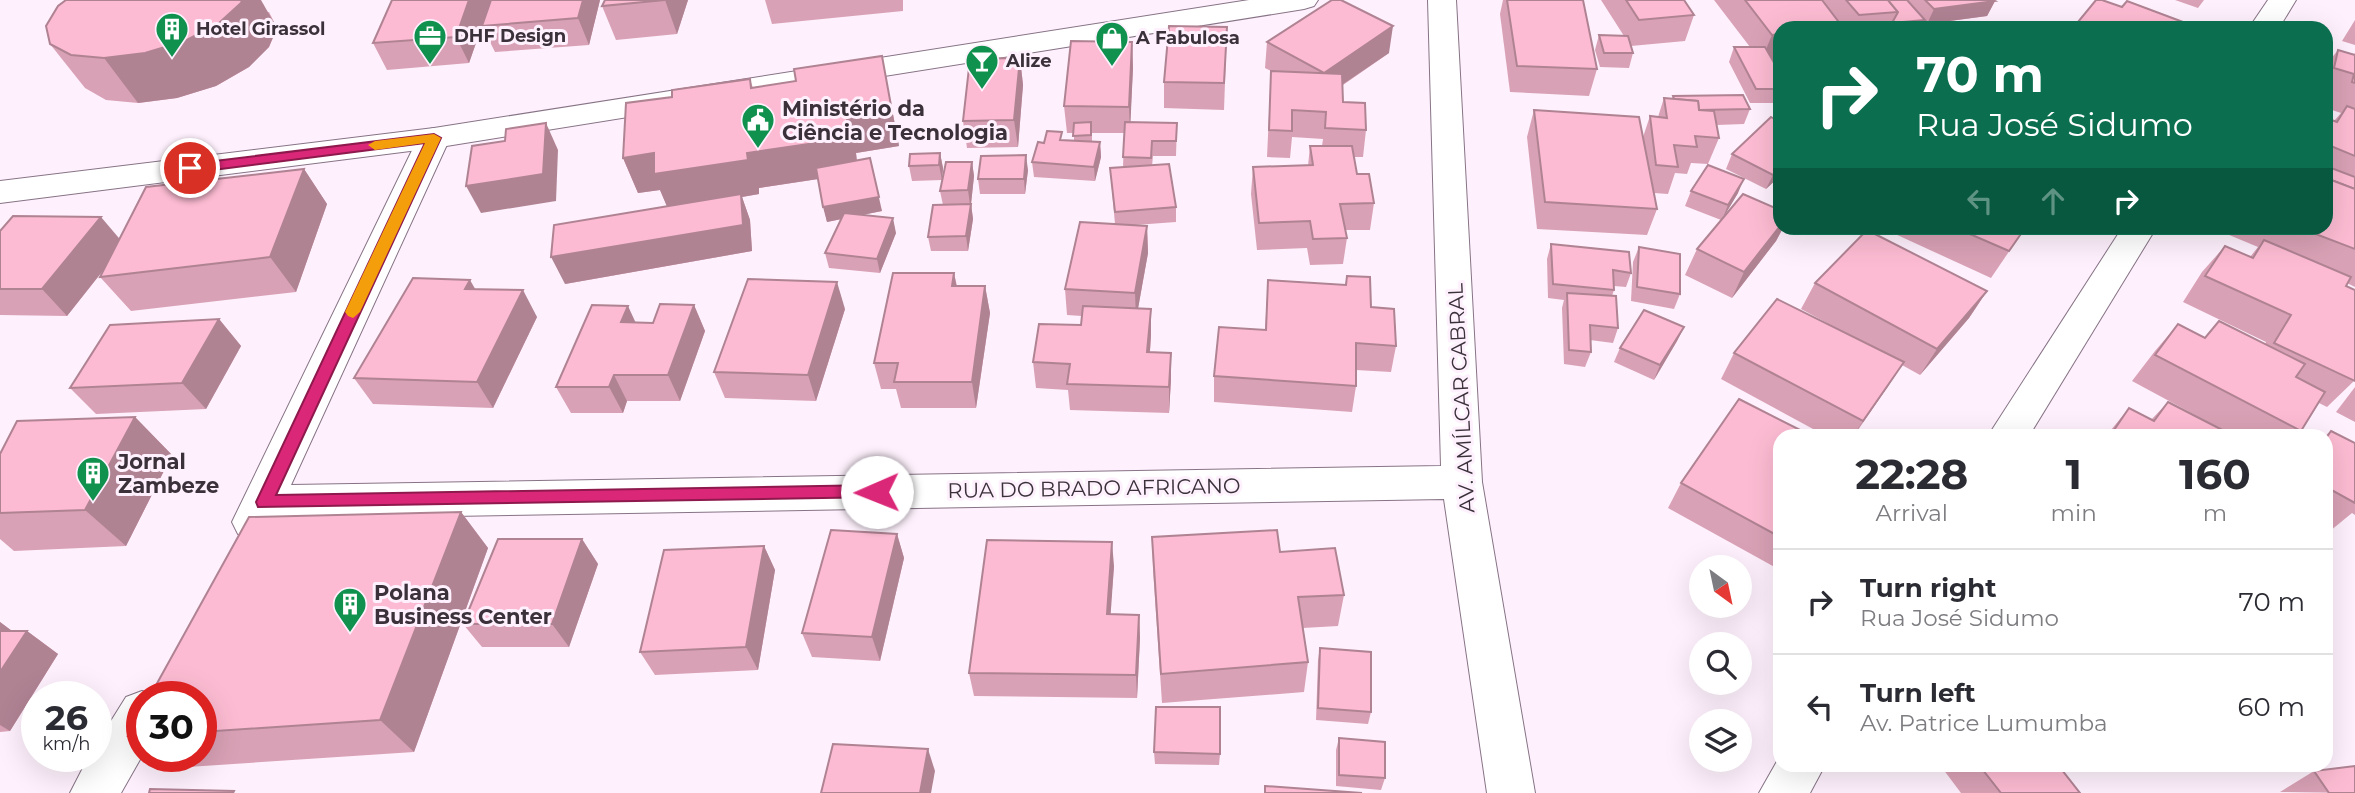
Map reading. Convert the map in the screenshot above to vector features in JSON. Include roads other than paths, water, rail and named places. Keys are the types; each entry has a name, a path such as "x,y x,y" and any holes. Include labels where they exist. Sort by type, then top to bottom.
{"street":[{"path":"0,192 434,138 1304,0"},
{"name":"AV. AMÍLCAR CABRAL","path":"1442,0 1462,482 1511,793"},
{"path":"2268,21 2282,0"},
{"path":"237,548 264,502 434,138"},
{"path":"2012,429 2135,235"},
{"name":"RUA DO BRADO AFRICANO","path":"264,502 1462,482"},
{"path":"94,793 126,739"},
{"path":"1783,793 1796,772"}],"place":[{"name":"Hotel Girassol","path":"172,59"},
{"name":"DHF Design","path":"430,66"},
{"name":"A Fabulosa","path":"1112,68"},
{"name":"Alize","path":"982,91"},
{"name":"Ministério da Ciência e Tecnologia","path":"758,150"},
{"name":"Jornal Zambeze","path":"93,503"},
{"name":"Polana Business Center","path":"350,634"}]}
